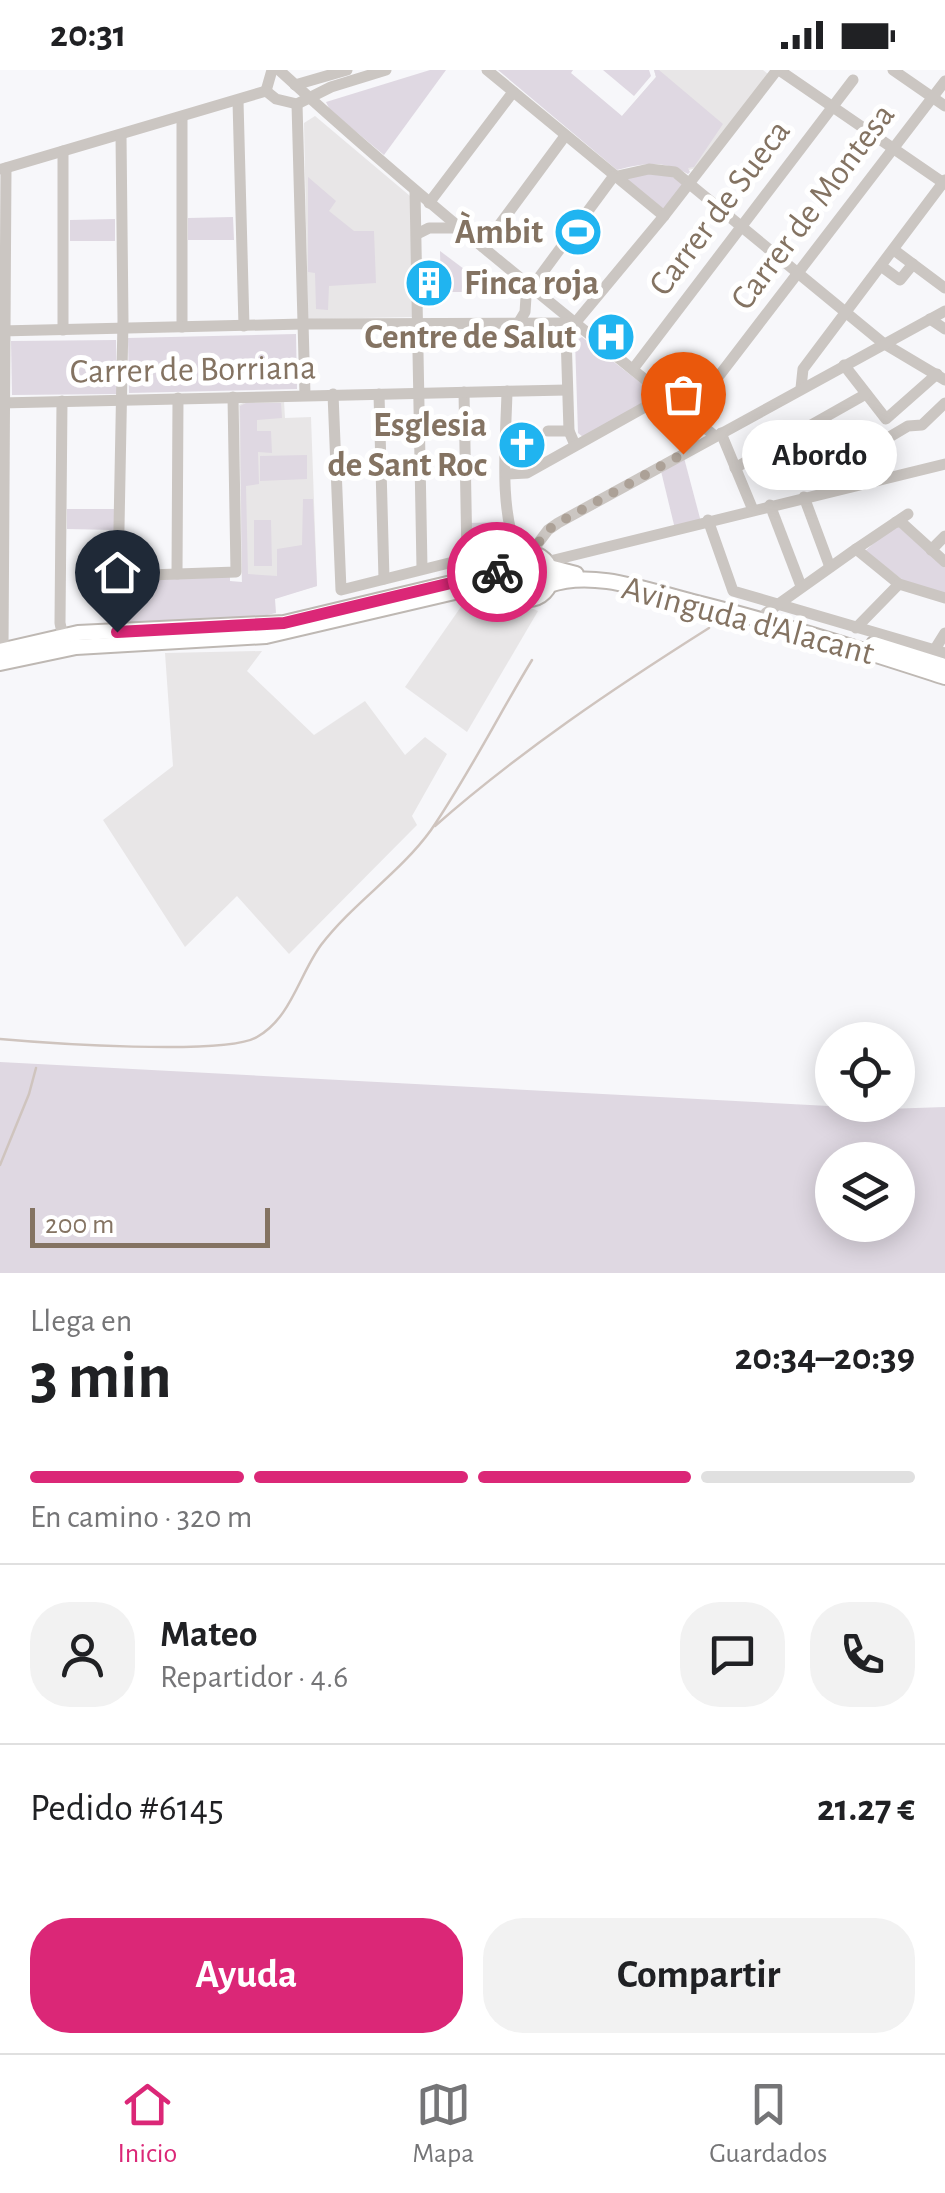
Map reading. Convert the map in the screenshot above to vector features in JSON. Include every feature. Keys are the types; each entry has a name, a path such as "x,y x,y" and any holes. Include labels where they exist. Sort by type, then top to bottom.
{"main road":[{"path":"516,561 547,565 549,585 540,596 526,599 509,588 488,586 266,636 1,655 62,637 284,623 443,584 516,561"},
{"path":"509,588 516,561"},
{"name":"Avinguda d'Alacant","path":"547,565 772,608 945,666"},
{"name":"Avinguda d'Alacant","path":"549,585 568,579 639,588 848,644 945,676"}],"street":[{"path":"1,655 3,169 266,91 276,70 296,85 303,102 305,395"},
{"path":"296,85 348,70"},
{"path":"303,102 331,86 386,70"},
{"path":"487,70 664,216"},
{"path":"575,445 569,430 566,334 778,70 944,182 801,372 802,388"},
{"path":"893,70 945,106"},
{"name":"Carrer de Sueca","path":"633,370 853,80"},
{"name":"Carrer de Montesa","path":"690,415 945,81"},
{"path":"266,91 276,99 303,102 633,370 718,434 752,510"},
{"path":"429,203 513,92"},
{"path":"238,101 244,326"},
{"path":"182,117 182,327"},
{"path":"117,632 121,135"},
{"path":"483,247 565,136"},
{"path":"63,151 63,330"},
{"path":"519,322 530,285 614,177 664,169 690,182 883,343 941,377 886,419 844,364"},
{"path":"415,191 422,568"},
{"path":"417,234 429,228 460,228"},
{"path":"894,250 945,288"},
{"path":"880,266 900,280 913,264"},
{"path":"516,561 558,523 945,310"},
{"path":"930,319 945,329"},
{"path":"3,331 303,324 576,324"},
{"name":"Carrer de Borriana","path":"3,402 567,390"},
{"path":"507,391 506,474 516,561"},
{"path":"464,392 466,558"},
{"path":"506,474 527,473 654,402 662,393"},
{"path":"333,394 341,590 466,558 516,561"},
{"path":"379,394 384,578"},
{"path":"735,468 866,394"},
{"path":"119,576 237,570 233,397"},
{"path":"177,574 178,398"},
{"path":"62,401 62,637"},
{"path":"865,483 859,456 908,426 922,424 945,403"},
{"path":"548,431 569,430"},
{"path":"547,565 708,520 945,464"},
{"path":"804,497 830,567"},
{"path":"770,505 802,586"},
{"path":"708,520 734,590 772,608 908,514"},
{"path":"896,522 901,522 945,562"},
{"path":"931,550 945,536"},
{"path":"856,549 899,584 945,598"},
{"path":"443,584 448,562"},
{"path":"856,628 899,584"},
{"name":"Avinguda d'Alacant","path":"772,608 940,651"},
{"path":"940,651 945,633"}],"shaded area":[{"path":"430,70 446,70 384,155 330,110 326,102"},
{"path":"498,70 573,70 571,73 622,116 656,77 654,70 659,70 723,124 694,167 688,168 688,174 653,164 617,170"},
{"path":"603,70 649,70 651,76 634,96"},
{"path":"654,70 763,70 768,74 696,168 689,170 622,116 656,77"},
{"path":"315,116 410,196 413,317 308,319 304,123"},
{"path":"664,171 685,185 664,212 621,178"},
{"path":"308,177 336,201 329,211 354,231 374,231 376,283 329,286 328,310 316,309 315,273 308,272"},
{"path":"233,217 234,240 188,240 188,218"},
{"path":"115,219 115,241 70,241 70,220"},
{"path":"440,251 468,272 462,292 441,292"},
{"path":"296,334 297,389 129,393 128,338"},
{"path":"582,337 651,391 651,401 583,437 578,433 575,341"},
{"path":"116,340 117,394 12,395 11,341"},
{"path":"284,401 285,418 311,417 317,586 269,600 242,592 239,405"},
{"path":"281,403 282,418 257,420 257,431 271,431 272,453 258,452 259,484 246,486 248,574 277,576 277,549 302,545 303,499 313,499 317,586 275,599 276,613 234,618 233,628 117,631 119,576 230,573 230,581 242,582 240,406"},
{"path":"683,454 701,522 675,529 660,467"},
{"path":"307,455 307,479 260,481 260,456"},
{"path":"67,509 114,509 114,530 67,529"},
{"path":"254,520 271,520 272,566 254,566"},
{"path":"503,522 512,551 503,557 471,552 468,523"},
{"path":"893,526 945,568 945,596 908,584 865,551"},
{"path":"529,560 540,565 545,576 540,587 529,592 518,587 513,576 518,565"},
{"path":"493,591 538,611 467,732 405,687 465,601"},
{"path":"262,651 247,671 314,735 365,701 405,755 425,737 447,754 412,816 417,825 289,954 237,896 185,947 103,820 173,766 165,653"},
{"path":"0,1062 815,1105 815,1122 915,1122 915,1108 945,1107 945,1273 0,1273"}],"waterway":[{"path":"435,826 568,722 709,628"},
{"path":"0,1039 133,1047 209,1046 238,1043 269,1029 321,945 431,830 532,660"},
{"path":"0,1165 36,1068"}],"way so far":[{"path":"497,572 506,570 519,556 530,554 558,523 683,454"}],"place":[{"name":"Àmbit","path":"578,232"},
{"name":"Finca roja","path":"429,283"},
{"name":"Centre de Salut","path":"611,337"},
{"name":"Esglesia de Sant Roc","path":"522,445"},
{"name":"Abordo","path":"683,454"}],"route":[{"path":"117,632 259,627 497,572"}]}
